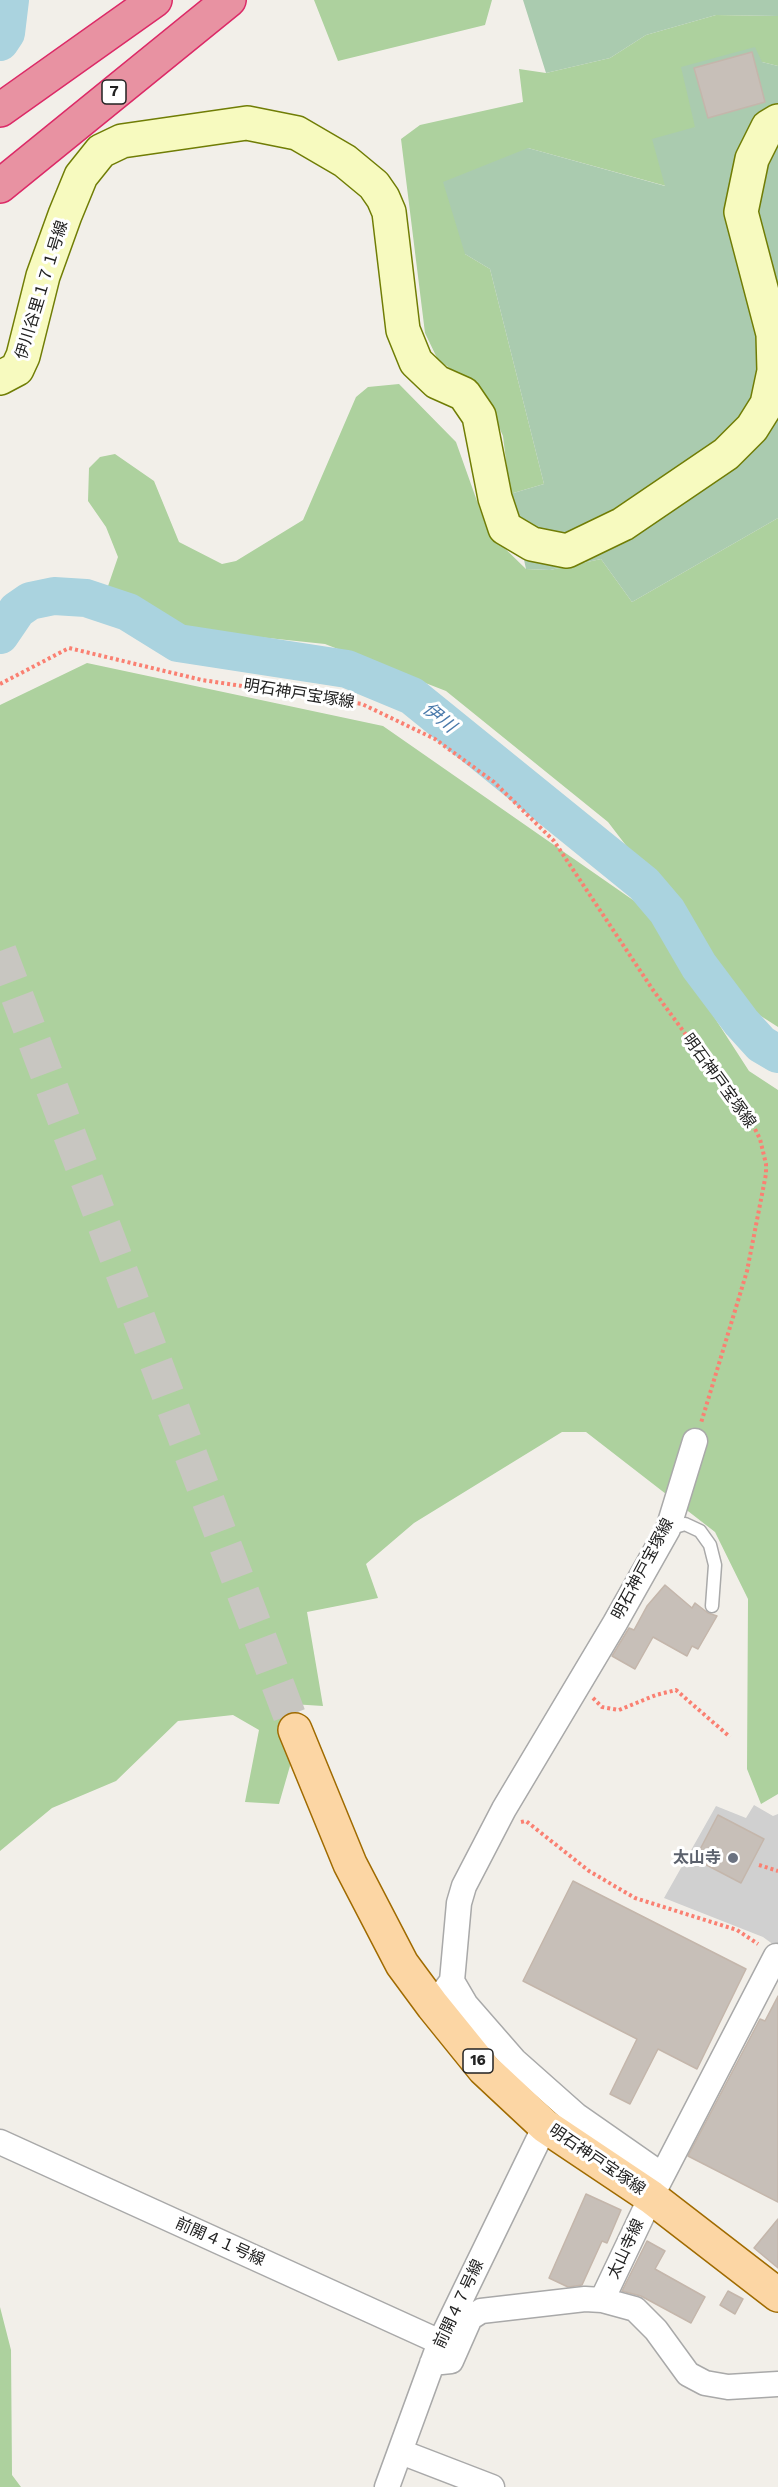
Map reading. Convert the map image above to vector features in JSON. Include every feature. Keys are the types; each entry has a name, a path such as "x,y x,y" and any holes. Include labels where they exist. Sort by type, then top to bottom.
{"highway":[{"path":"0,110 155,0"},
{"name":"7","path":"0,186 229,0"}],"main road":[{"name":"明石神戸宝塚線","path":"295,1730 350,1864 402,1964 442,1994 484,2069 545,2126 657,2186 778,2295"}],"street":[{"name":"伊川谷里１７１号線","path":"0,378 16,369 23,356 44,276 81,176 101,151 122,141 247,123 297,133 345,161 374,185 383,198 389,212 403,330 416,362 437,382 464,394 479,416 495,498 505,528 532,544 567,550 623,524 726,454 752,428 768,404 774,371 773,334 741,212 752,159 768,127 778,122"},
{"name":"明石神戸宝塚線","path":"442,1994 464,1886 496,1824 668,1529 695,1441"},
{"name":"太山寺線","path":"436,2353 451,2361 470,2318 481,2311 585,2299 602,2300 657,2186 776,1956"},
{"path":"442,1994 466,2006 514,2060 657,2186"},
{"name":"前開４７号線","path":"387,2487 436,2353 545,2126"},
{"name":"前開４１号線","path":"0,2142 436,2353"},
{"path":"602,2300 634,2309 656,2330 688,2374 705,2383 728,2387 778,2384"},
{"path":"401,2452 492,2487"}],"lane":[{"path":"668,1529 686,1524 700,1531 710,1545 716,1566 712,1606"}],"path":[{"name":"明石神戸宝塚線","path":"0,684 69,648 202,680 362,704 435,739 494,782 554,842 653,990 754,1127 760,1139 766,1164 747,1271 695,1441"},
{"path":"578,1684 602,1707 619,1710 676,1690 730,1737"},
{"path":"496,1824 526,1821 589,1871 635,1898 737,1930 776,1956"},
{"path":"759,1865 778,1871"}],"shaded area":[{"name":"太山寺","path":"754,1805 773,1816 778,1814 778,1948 763,1937 664,1898 716,1806 746,1818"}],"green space":[{"path":"314,0 492,0 485,25 338,61"},
{"path":"523,0 778,0 778,16 716,15 646,35 610,58 546,73"},
{"path":"716,15 778,16 778,66 762,62 695,127 666,186 528,148 465,254 490,269 544,484 510,494 503,436 483,391 438,360 425,333 401,139 420,125 523,102 519,69 546,73 610,58 646,35"},
{"path":"755,47 762,62 778,66 778,518 632,602 601,559 550,570 526,569 510,494 544,484 490,269 465,254 443,182 528,148 665,186 652,139 695,127 681,67"},
{"path":"399,384 456,442 488,532 526,569 550,570 601,559 632,602 778,518 778,1027 753,1011 608,822 446,691 325,644 182,629 107,589 118,557 106,527 88,501 89,468 100,457 115,454 154,481 179,542 222,564 236,561 303,520 356,397 368,387"},
{"path":"87,663 383,726 643,907 749,1071 778,1090 778,1794 761,1804 747,1769 748,1599 715,1532 586,1432 562,1432 414,1523 366,1564 378,1598 307,1612 323,1706 276,1703 294,1752 279,1804 245,1802 259,1730 233,1715 178,1721 116,1781 52,1808 0,1851 0,705"},
{"path":"0,2307 11,2350 12,2475 21,2487 0,2487"}],"building":[{"path":"752,52 765,102 708,118 694,68"},
{"path":"665,1585 692,1608 695,1603 708,1613 717,1616 698,1649 692,1646 687,1656 653,1637 635,1669 612,1656 629,1628 634,1630 647,1606"},
{"path":"718,1815 764,1839 741,1883 695,1859"},
{"path":"573,1881 746,1969 697,2069 658,2049 630,2104 610,2094 637,2039 523,1981"},
{"path":"778,1996 778,2202 688,2156 760,2019 765,2021"},
{"path":"586,2194 621,2210 607,2243 602,2241 582,2285 568,2287 549,2278"},
{"path":"778,2219 778,2268 754,2248"},
{"path":"647,2241 665,2251 655,2269 705,2297 691,2323 641,2296 622,2291"},
{"path":"728,2291 743,2299 735,2314 720,2305"}],"waterway":[{"name":"伊川","path":"0,42 6,33 10,0"},
{"name":"伊川","path":"0,635 17,610 30,601 54,596 86,598 128,612 178,643 347,669 412,696 644,884 667,911 699,966 741,1022 761,1044 778,1054"}],"tunnel":[{"path":"0,951 295,1730"}],"place":[{"name":"太山寺","path":"733,1858"}]}
